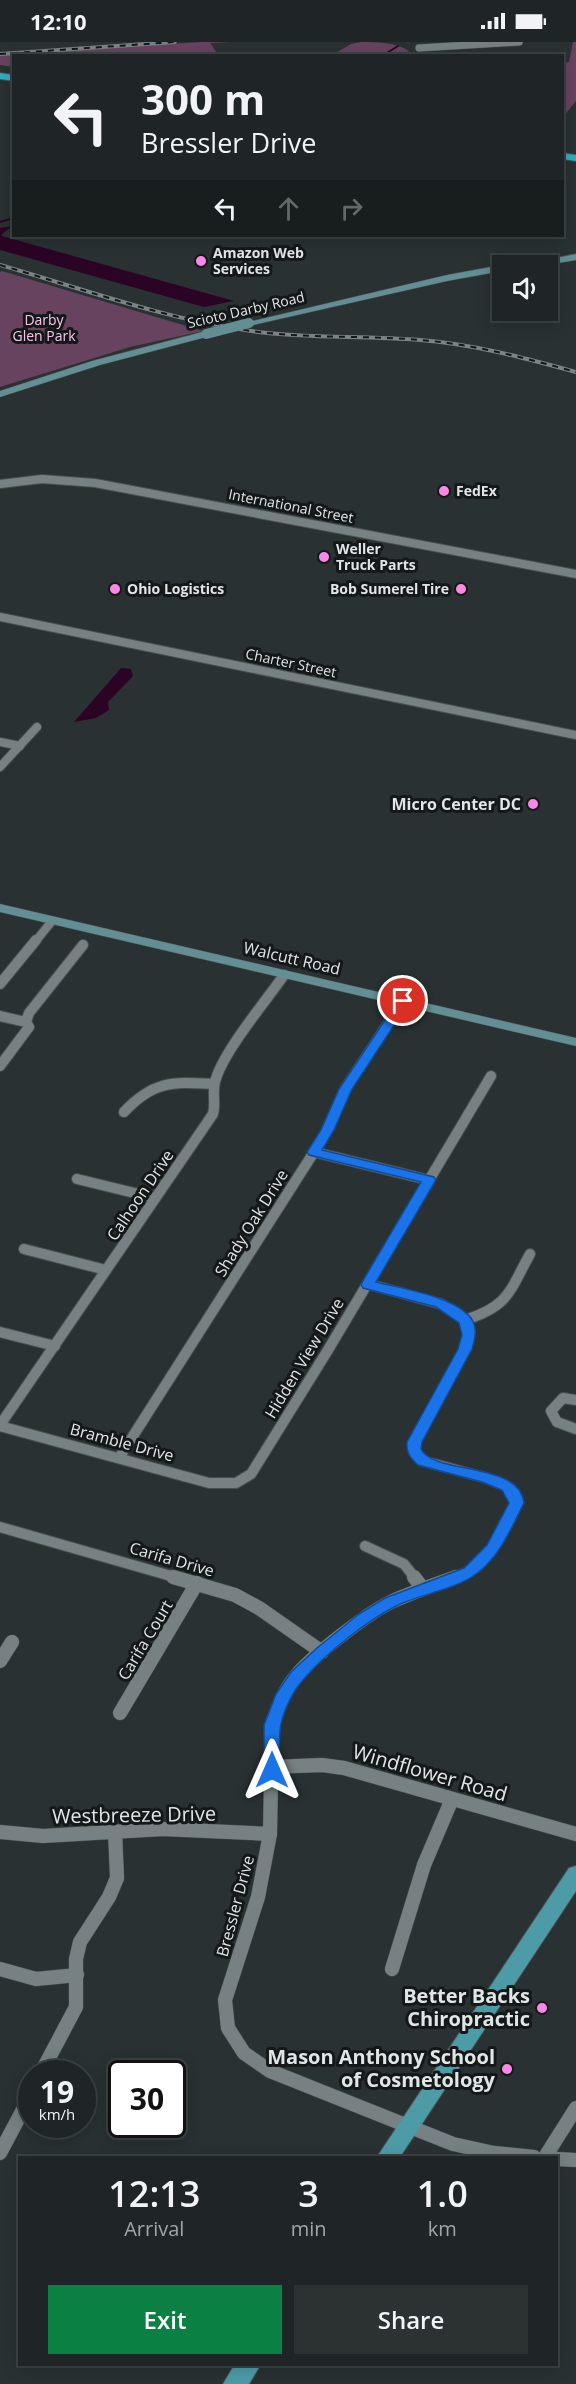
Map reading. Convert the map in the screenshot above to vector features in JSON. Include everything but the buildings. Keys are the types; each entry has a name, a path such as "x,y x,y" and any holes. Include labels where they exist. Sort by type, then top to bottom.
{"main road":[{"path":"558,260 576,257"},
{"name":"Scioto Darby Road","path":"0,394 96,363 206,333 492,270"},
{"name":"Walcutt Road","path":"0,908 576,1042"},
{"path":"389,2156 576,1874"},
{"path":"235,2384 248,2366"}],"street":[{"path":"419,48 519,42"},
{"name":"International Street","path":"0,484 42,479 95,483 576,574"},
{"name":"Charter Street","path":"0,617 576,735"},
{"path":"0,767 37,727"},
{"path":"0,742 20,746"},
{"path":"0,984 52,921"},
{"path":"26,1022 29,1013 83,945"},
{"name":"Calhoon Drive","path":"0,1425 213,1114 216,1103 214,1084 221,1065 284,975"},
{"name":"Shady Oak Drive","path":"119,1458 314,1152 327,1130 345,1089 403,1001"},
{"path":"0,1016 26,1022 29,1027 27,1034 0,1066"},
{"name":"Hidden View Drive","path":"236,1483 250,1474 259,1462 491,1076"},
{"path":"124,1112 141,1094 156,1085 167,1083 214,1084"},
{"path":"314,1152 429,1180"},
{"path":"77,1179 155,1198"},
{"path":"24,1249 106,1270"},
{"path":"368,1284 441,1304 465,1320 488,1313 503,1302 530,1254"},
{"name":"Bressler Drive","path":"465,1320 469,1335 465,1349 414,1442 414,1449 423,1461 507,1486 516,1497 517,1503 513,1515 483,1560 469,1572 391,1602 365,1618 296,1676 277,1709 272,1725 270,1833 258,1897 225,2000 228,2028 244,2053 270,2071 472,2150 525,2156"},
{"path":"0,1332 55,1346"},
{"path":"576,1400 563,1398 551,1411 554,1420 559,1424 576,1429"},
{"name":"Bramble Drive","path":"0,1425 210,1483 236,1483"},
{"name":"Carifa Drive","path":"0,1527 197,1583 248,1602 322,1652"},
{"path":"365,1546 404,1564 423,1589"},
{"name":"Carifa Court","path":"120,1713 197,1583"},
{"path":"0,1661 12,1642"},
{"name":"Windflower Road","path":"272,1767 344,1768 576,1834"},
{"path":"392,1969 424,1865 452,1799"},
{"name":"Westbreeze Drive","path":"0,1832 43,1836 163,1829 270,1833"},
{"path":"48,2060 76,2007 79,1995 75,1962 82,1939 112,1890 117,1876 115,1831"},
{"path":"0,1969 36,1979 77,1975"},
{"path":"546,2156 576,2108"},
{"path":"0,2152 18,2118"},
{"path":"558,2159 576,2160"}],"green space":[{"path":"201,42 232,42 210,43 217,53 208,54 15,54"},
{"path":"380,42 409,51 404,54 334,54 351,44"},
{"path":"573,42 576,42 576,101 564,116 564,63 569,62"},
{"path":"12,54 12,67 0,65 0,55"},
{"name":"Darby Glen Park","path":"0,272 203,331 130,347 0,387"}],"shaded area":[{"path":"12,226 2,236 234,301 204,307 0,250 0,228"},
{"path":"121,668 131,669 133,676 108,702 109,710 96,718 74,722"}],"waterway":[{"path":"385,54 398,46"},
{"path":"0,222 12,219"}],"railway":[{"path":"0,54 175,42"},
{"path":"0,265 124,302 219,326 293,335 440,342 499,352 576,372"}],"place":[{"name":"Amazon Web Services","path":"201,261"},
{"name":"FedEx","path":"444,491"},
{"name":"Weller Truck Parts","path":"324,557"},
{"name":"Ohio Logistics","path":"115,589"},
{"name":"Bob Sumerel Tire","path":"461,589"},
{"name":"Micro Center DC","path":"533,804"},
{"name":"Better Backs Chiropractic","path":"542,2008"},
{"name":"Mason Anthony School of Cosmetology","path":"507,2069"}],"route":[{"path":"272,1770 272,1725 284,1694 296,1676 311,1661 365,1618 391,1602 469,1572 493,1548 513,1515 517,1503 516,1497 507,1486 423,1461 414,1449 414,1442 465,1349 469,1335 465,1320 441,1304 368,1284 429,1180 314,1152 327,1130 345,1089 403,1001"}]}
